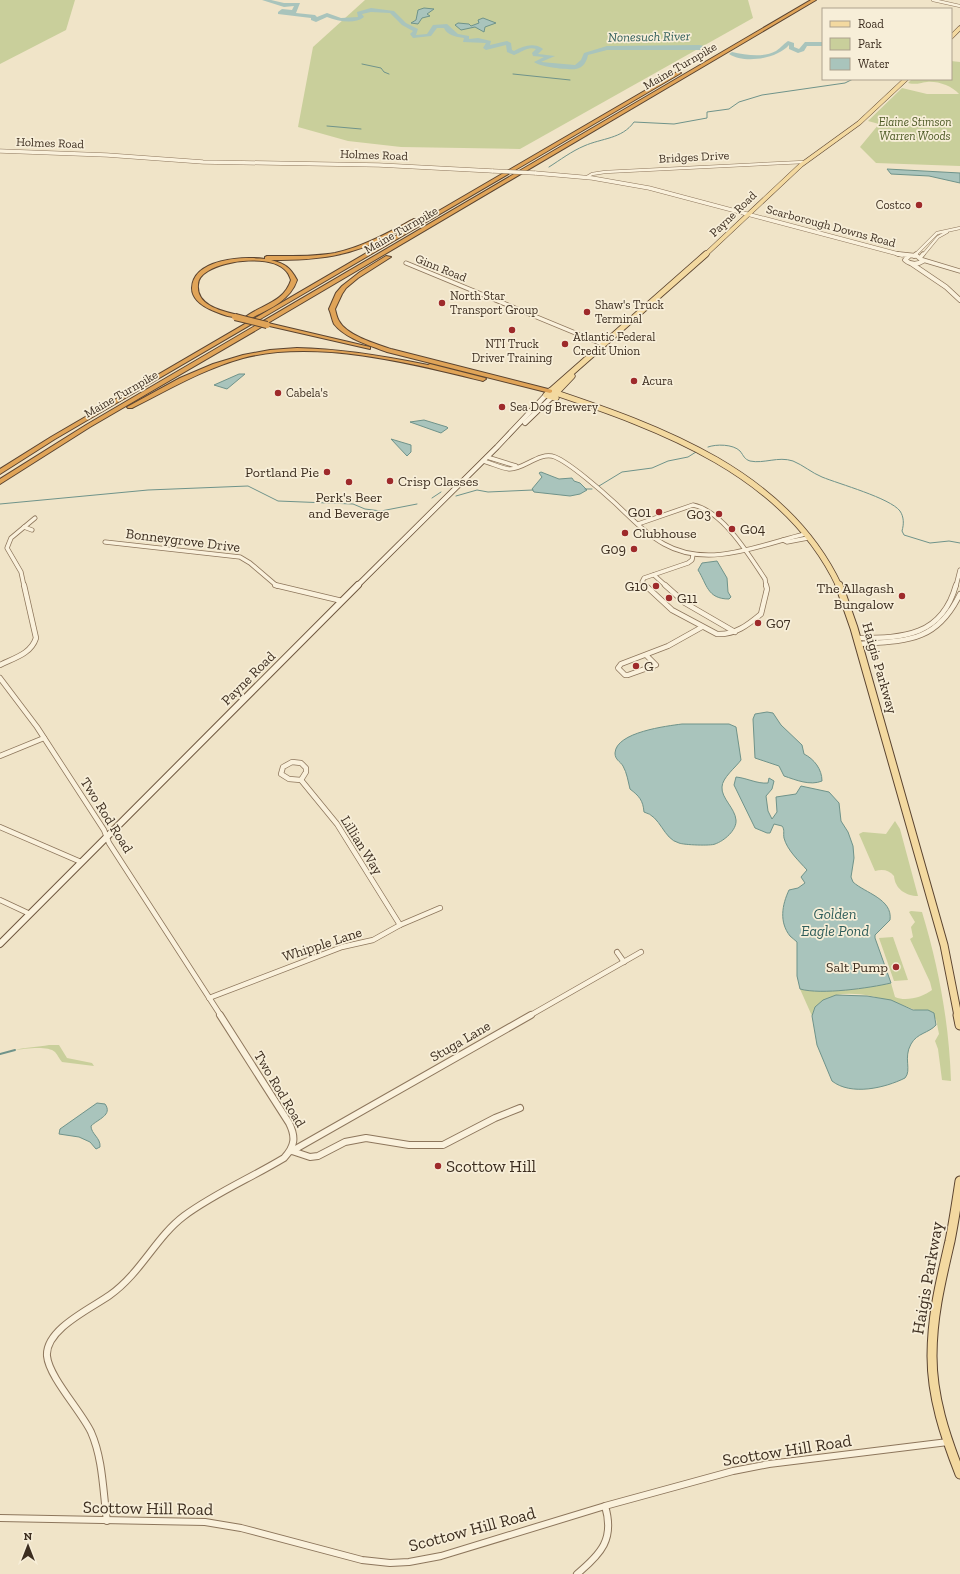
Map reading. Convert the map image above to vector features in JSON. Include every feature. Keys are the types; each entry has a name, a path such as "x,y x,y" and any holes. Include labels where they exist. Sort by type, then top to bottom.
{"highway":[{"name":"Maine Turnpike","path":"0,472 136,390 804,0"},
{"name":"Maine Turnpike","path":"0,482 65,440 814,0"},
{"path":"494,188 359,275 343,289 334,302 333,311 336,320 343,329 353,337 382,349 441,363 551,394"},
{"path":"434,368 212,310 197,299 193,291 193,282 204,269 218,263 235,259 312,257 346,252 374,241 473,193"},
{"path":"136,390 141,383 287,294 293,285 294,280 291,272 274,263 249,259 223,263 202,272 198,276 194,285 198,298 213,309 236,316"},
{"path":"267,324 376,350 441,363"},
{"path":"65,440 202,370 223,362 253,354 297,349 334,349 434,368 551,394"}],"main road":[{"path":"952,36 960,28"},
{"name":"Payne Road","path":"0,944 514,430 523,425 551,394 602,344 679,279 746,214 804,162 859,123 905,80"},
{"name":"Haigis Parkway","path":"551,394 606,410 670,434 722,462 772,499 806,536 821,555 837,582 849,609 944,945 960,1025"},
{"name":"Haigis Parkway","path":"960,1181 950,1240 935,1308 931,1342 933,1374 939,1412 960,1474"}],"street":[{"path":"934,0 960,6"},
{"name":"Holmes Road","path":"0,151 107,155 207,162 379,165 588,177 649,188 746,214"},
{"name":"Bridges Drive","path":"588,177 592,174 605,172 804,162"},
{"name":"Scarborough Downs Road","path":"746,214 907,258"},
{"path":"912,264 920,261 929,245 940,235 960,229"},
{"path":"960,229 946,230 936,233 914,256 907,258 912,264 950,290 960,300"},
{"path":"914,256 920,261 960,271"},
{"path":"920,261 924,272"},
{"name":"Ginn Road","path":"406,263 602,344"},
{"path":"485,459 506,468 518,466 544,456 554,458 604,494 638,524 668,547 680,552 693,555 712,555 783,540 786,542 806,536"},
{"path":"638,524 690,506 701,505 723,522 765,579 767,589 762,613 735,632 717,634 670,609 642,582 643,578 688,563 692,559 693,555"},
{"path":"0,665 28,651 34,644 36,638 21,572 7,548 11,538 36,518"},
{"path":"24,527 32,530"},
{"name":"Bonneygrove Drive","path":"105,542 240,557 251,562 269,581 277,586 342,601"},
{"path":"858,641 894,637 921,629 934,622 948,606 960,570"},
{"path":"654,574 685,603 735,632"},
{"path":"858,641 902,641 925,634 945,621 956,604 960,594"},
{"path":"646,655 656,665 628,676 618,668 620,665 668,646 702,627"},
{"name":"Two Rod Road","path":"0,678 44,738 293,1131 295,1142 292,1151"},
{"path":"0,756 44,738"},
{"path":"290,763 303,765 306,772 301,780 284,778 280,772 281,768 290,763"},
{"name":"Lillian Way","path":"301,780 337,824 400,925"},
{"path":"0,827 81,862"},
{"path":"0,900 30,914"},
{"name":"Whipple Lane","path":"209,998 342,947 373,940 400,925 440,908"},
{"path":"617,952 624,962"},
{"name":"Stuga Lane","path":"292,1151 641,952"},
{"path":"107,1521 94,1441 82,1415 49,1364 47,1354 49,1343 59,1330 114,1292 143,1264 170,1229 185,1215 279,1162 292,1151 310,1156 318,1156 350,1140 366,1138 409,1145 443,1144 495,1118 520,1108"},
{"name":"Scottow Hill Road","path":"0,1518 217,1524 241,1528 355,1558 390,1563 416,1561 441,1556 605,1506 709,1477 753,1467 948,1442"},
{"path":"576,1574 596,1559 607,1540 609,1524 605,1506"}],"green space":[{"path":"0,0 75,0 66,30 0,64"},
{"path":"365,0 748,0 753,18 520,149 401,147 348,141 298,127 313,47"},
{"name":"Elaine Stimson Warren Woods","path":"952,61 960,62 960,166 876,163 860,147 879,124 868,121 902,88 927,94 959,94 949,86 940,83 908,83 911,80 952,80"},
{"path":"895,821 900,829 918,896 909,895 902,891 896,885 894,876 890,872 883,870 875,871 859,834 863,832 886,834"},
{"path":"909,912 922,912 938,975 948,1038 951,1081 942,1080 938,1049 935,1041 939,1034 936,1019 888,1000 848,994 836,995 825,1000 815,1007 812,1016 800,989 809,991 832,991 859,989 891,983 895,997 904,999 919,997 932,990 930,982 910,939 913,937 911,927 915,922"},
{"name":"Salt Pump","path":"893,937 908,980 894,981 879,938"},
{"path":"59,1045 67,1058 92,1063 94,1066 62,1062 52,1050 35,1048 15,1050"}],"water":[{"path":"424,8 434,9 427,14 430,16 422,18 418,24 411,23 416,20 418,10"},
{"path":"483,18 496,23 485,27 484,32 475,27 461,30 455,25 458,23 469,24 471,26 479,23 478,20"},
{"path":"887,169 960,173 960,183 929,176 891,174"},
{"path":"239,374 245,374 227,389 214,385"},
{"path":"424,420 448,428 441,433 410,422"},
{"path":"391,439 411,445 411,452 407,456"},
{"path":"541,472 559,479 572,478 587,490 580,494 570,496 534,492 532,489 542,477 539,473"},
{"path":"717,561 727,578 728,592 731,597 729,599 712,594 698,570 702,563"},
{"path":"767,712 773,713 781,725 802,745 804,754 814,762 821,772 822,781 808,783 798,781 784,776 779,766 755,758 753,719 755,714"},
{"path":"682,724 729,724 736,727 741,760 724,780 722,791 733,811 736,824 729,835 713,845 682,844 669,837 650,814 644,812 642,801 630,789 622,764 615,755 618,746 624,740 633,735 665,726"},
{"name":"Golden Eagle Pond","path":"736,777 764,783 768,783 769,778 774,781 772,789 766,796 768,811 772,819 777,812 776,797 796,794 801,786 829,792 839,803 841,821 848,832 853,846 854,858 851,877 853,882 883,902 890,913 890,920 875,935 875,938 891,983 859,989 832,991 809,991 800,989 797,976 797,942 790,936 784,925 783,907 789,890 798,888 805,883 801,877 807,870 788,847 784,838 784,830 782,826 774,824 770,833 755,828 734,785"},
{"path":"836,995 867,996 891,1000 913,1010 928,1010 934,1013 936,1025 916,1038 911,1044 908,1054 908,1071 905,1078 888,1085 868,1089 840,1086 832,1081 817,1045 812,1016 815,1007 823,1000"},
{"path":"97,1103 105,1104 107,1108 106,1114 91,1126 91,1129 99,1141 100,1147 96,1149 90,1142 79,1137 59,1134 60,1129"}],"waterway":[{"name":"Nonesuch River","path":"265,0 284,5 298,4 294,12 284,10 280,13 315,17 313,19 316,20 327,15 340,20 359,18 361,17 359,13 371,10 392,12 404,24 416,30 413,34 415,37 429,35 435,26 447,26 447,29 456,35 467,37 465,41 478,40 489,42 486,48 507,43 509,44 509,51 514,53 527,47 537,47 540,49 535,53 535,55 552,56 537,62 540,64 576,67 584,61 586,54 607,48 712,48"},
{"name":"Nonesuch River","path":"732,54 755,57 770,55 783,49 788,43 792,44 791,48 798,51 802,50 805,44 822,44"},
{"path":"362,64 381,68 384,72 389,74"},
{"path":"513,74 570,80"},
{"path":"549,167 580,148 624,132 634,122 674,124 707,118 707,112 729,109 739,102 762,95 845,83 851,80"},
{"path":"327,126 361,129"},
{"path":"708,447 715,445 733,447 740,451 745,458 755,462 782,459 793,461 822,477 875,496 894,506 900,511 903,518 902,531 904,535 930,543 949,541 960,543"},
{"path":"599,486 622,472 652,468 668,461 688,457 696,452"},
{"path":"0,504 148,490 248,486 278,501 353,504 365,509 381,511 417,504"},
{"path":"585,489 592,489"},
{"path":"456,496 477,490 488,492 533,490"},
{"path":"432,498 441,492"},
{"path":"0,1054 15,1050"}],"place":[{"name":"Costco","path":"919,205"},
{"name":"North Star Transport Group","path":"442,303"},
{"name":"Shaw's Truck Terminal","path":"587,312"},
{"name":"NTI Truck Driver Training","path":"512,330"},
{"name":"Atlantic Federal Credit Union","path":"565,344"},
{"name":"Acura","path":"634,381"},
{"name":"Cabela's","path":"278,393"},
{"name":"Sea Dog Brewery","path":"502,407"},
{"name":"Portland Pie","path":"327,472"},
{"name":"Crisp Classes","path":"390,481"},
{"name":"Perk's Beer and Beverage","path":"349,482"},
{"name":"G01","path":"659,512"},
{"name":"G03","path":"719,514"},
{"name":"G04","path":"732,529"},
{"name":"Clubhouse","path":"625,533"},
{"name":"G09","path":"634,549"},
{"name":"G10","path":"656,586"},
{"name":"The Allagash Bungalow","path":"902,596"},
{"name":"G11","path":"669,598"},
{"name":"G07","path":"758,623"},
{"name":"G","path":"636,666"},
{"name":"Salt Pump","path":"896,967"},
{"name":"Scottow Hill","path":"438,1166"}]}
